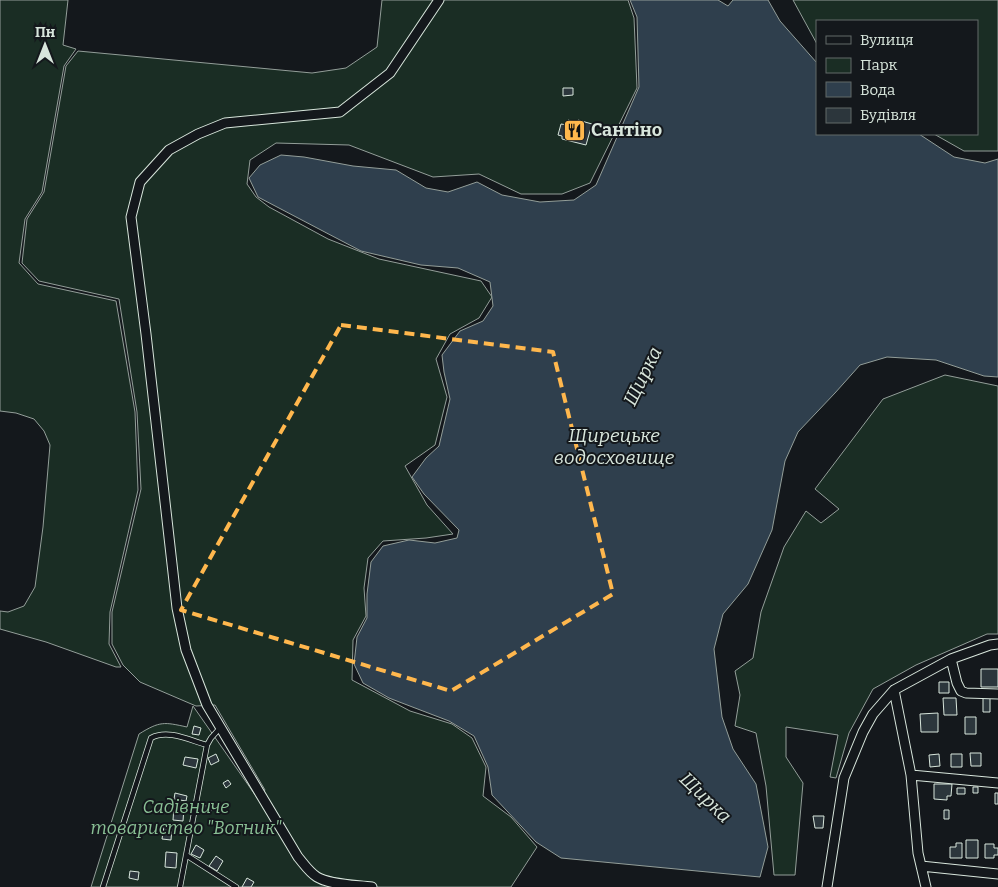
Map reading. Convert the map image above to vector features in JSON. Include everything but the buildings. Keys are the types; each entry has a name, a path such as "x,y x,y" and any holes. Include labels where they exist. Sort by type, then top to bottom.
{"street":[{"path":"372,887 318,878 298,857 208,705 186,650 177,608 131,217 140,182 169,150 198,134 225,123 340,112 390,72 439,0"},
{"path":"827,887 844,778 863,732 873,714 894,690 951,659 990,644 998,644"},
{"path":"951,659 961,691 998,694"},
{"path":"894,690 911,775 918,853 926,887"},
{"path":"911,775 998,783"},
{"path":"922,866 998,874"}],"lane":[{"path":"180,887 207,745 221,728"},
{"path":"103,887 150,738 158,734 166,734 207,745"},
{"path":"186,855 236,887"}],"highlighted area":[{"path":"341,325 553,352 613,594 451,691 181,610"}],"green space":[{"path":"0,0 68,0 63,45 76,49 64,66 42,192 25,219 19,263 38,284 116,301 135,412 138,490 110,612 109,644 121,667 0,629 0,611 8,612 24,606 35,587 43,527 50,445 44,431 34,419 16,413 0,411"},
{"name":"Садівниче товариство \"Вогник\"","path":"382,0 628,0 634,18 637,88 590,183 562,194 521,194 479,174 433,177 349,145 276,143 250,160 247,184 256,197 269,207 328,239 379,259 481,281 492,297 479,318 450,334 436,359 447,397 435,445 405,466 427,505 453,534 383,541 368,558 364,588 366,616 353,640 352,680 410,711 452,724 472,738 486,767 483,796 511,817 537,847 511,887 336,887 336,878 314,875 331,887 91,887 139,734 146,730 162,724 187,727 193,706 258,799 265,790 215,705 196,706 140,682 123,665 112,644 112,612 141,489 137,412 119,299 39,281 22,263 27,219 44,192 66,66 78,51 312,73 346,68 377,47"},
{"path":"793,0 998,0 998,151 964,151 936,135 978,135 978,20 816,20 816,42"},
{"path":"945,375 998,386 998,634 987,634 916,665 873,689 849,733 836,778 830,777 838,735 786,727 786,757 803,783 795,875 774,875 766,786 756,733 735,726 740,695 735,671 753,658 761,612 784,547 806,511 821,523 839,509 815,489 883,399"}],"water":[{"name":"Щирецьке водосховище","path":"630,0 718,0 728,6 733,0 768,0 780,21 816,62 816,135 921,135 954,157 985,163 998,159 998,377 984,376 936,360 887,357 860,365 798,432 785,461 772,530 748,584 723,614 714,649 722,717 733,749 756,784 768,847 760,877 561,858 536,842 492,795 488,767 474,736 449,721 389,698 363,683 354,664 357,637 367,618 367,594 371,562 383,546 409,540 435,543 457,538 459,530 424,494 412,477 426,458 439,446 450,399 442,355 460,331 483,321 493,306 490,282 458,268 421,265 361,251 258,197 249,178 260,165 281,155 353,166 396,170 426,188 448,192 477,182 502,195 540,202 574,200 596,185 639,87 637,17"}],"place":[{"name":"Сантіно","path":"575,130"}],"water label":[{"name":"Щирка","path":"642,376"},
{"name":"Щирка","path":"706,797"}]}
